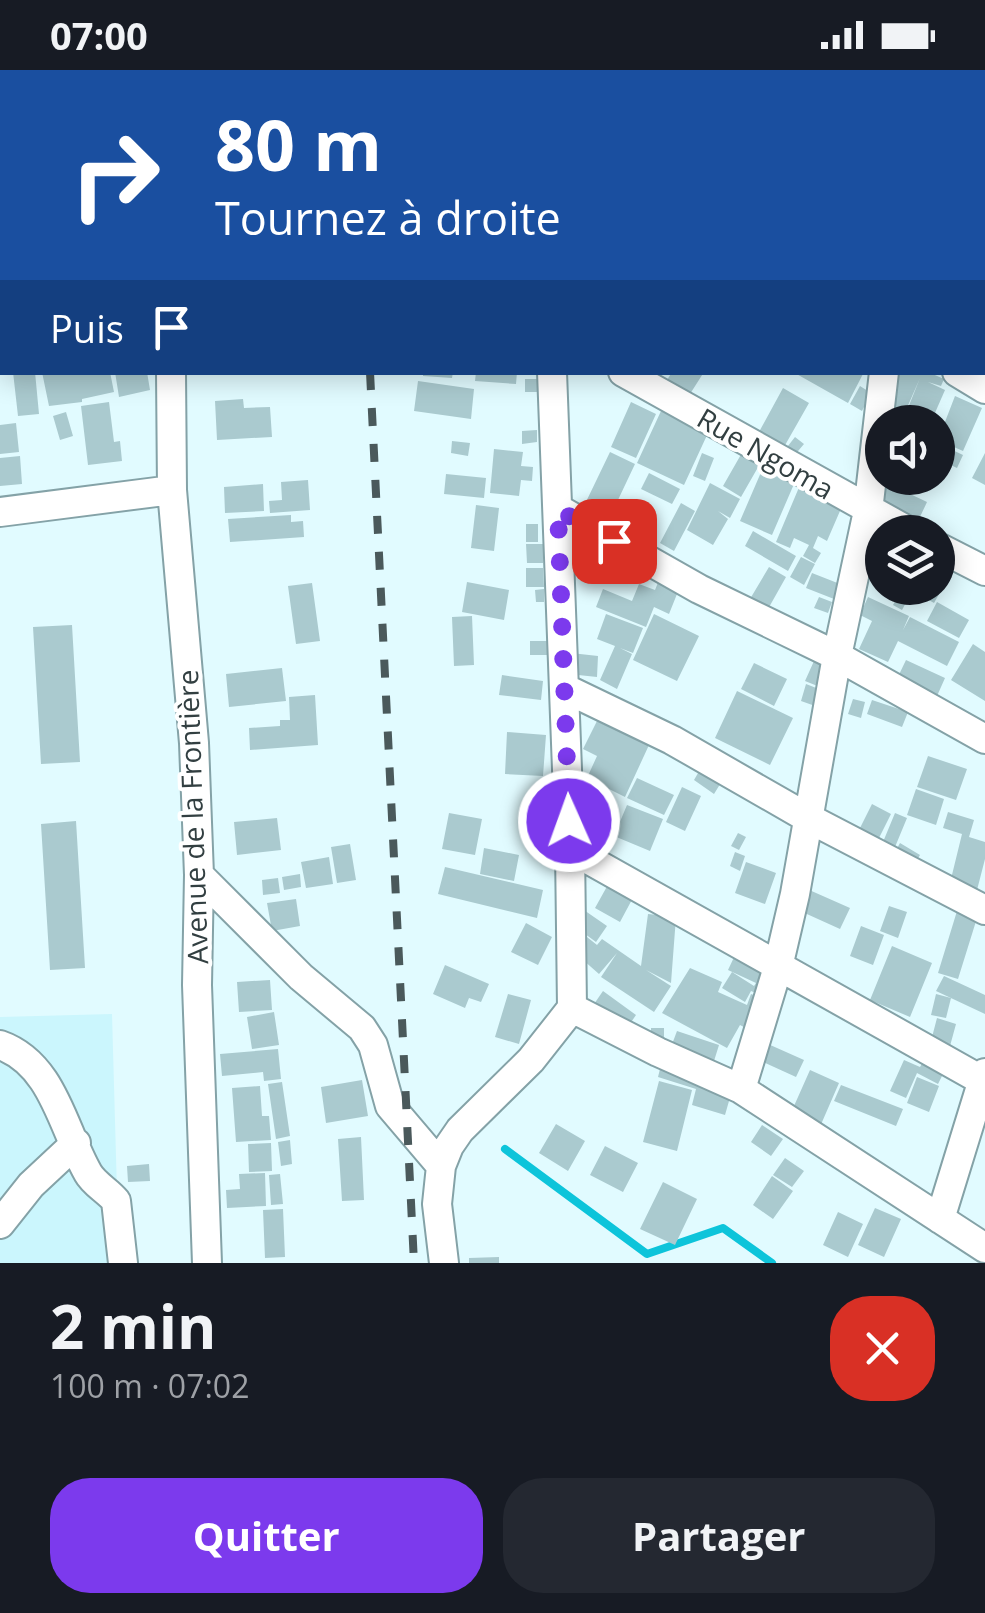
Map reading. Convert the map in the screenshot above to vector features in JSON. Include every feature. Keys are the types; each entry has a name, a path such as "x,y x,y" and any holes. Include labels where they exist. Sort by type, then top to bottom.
{"street":[{"name":"Avenue de la Frontière","path":"171,375 172,490 194,743 199,875 196,985 207,1263"},
{"path":"444,1263 437,1204 441,1166 460,1130 531,1060 572,1008 552,375"},
{"name":"Rue Ngoma","path":"628,375 876,515"},
{"path":"741,1088 778,967 808,818 868,511 884,375"},
{"path":"962,375 985,389"},
{"path":"0,512 172,490"},
{"path":"558,510 699,589 837,656 985,739"},
{"path":"955,555 985,571"},
{"path":"564,688 672,740 808,818 985,910"},
{"path":"570,849 984,1079 940,1219"},
{"path":"199,875 301,977 362,1028 373,1045 390,1106 441,1166"},
{"path":"572,1008 741,1088 985,1248"},
{"path":"0,1044 21,1057 42,1078 62,1111 89,1177 116,1201 124,1263"},
{"path":"0,1224 31,1185 76,1144"}],"shaded area":[{"path":"112,1014 119,1263 0,1263 0,1017"}],"building":[{"path":"13,375 35,375 39,414 18,416"},
{"path":"43,375 111,375 114,392 82,402 49,406"},
{"path":"115,375 148,375 150,390 119,397"},
{"path":"476,375 517,375 516,384 475,381"},
{"path":"670,375 702,375 690,394 667,380"},
{"path":"798,375 862,375 848,403"},
{"path":"892,375 935,375 944,379 941,386 928,382 945,390 938,405 909,405 920,378 908,405 887,405"},
{"path":"525,379 537,379 537,392 525,392"},
{"path":"418,381 474,389 471,419 414,411"},
{"path":"860,386 871,393 862,411 850,404"},
{"path":"783,388 809,403 784,447 759,432"},
{"path":"955,396 982,408 963,451 955,447 955,405 952,405"},
{"path":"243,399 244,408 270,407 272,437 217,440 215,401"},
{"path":"109,402 114,442 120,441 122,461 88,465 81,406"},
{"path":"631,402 656,414 636,458 611,447"},
{"path":"661,411 708,433 684,485 637,463"},
{"path":"66,412 73,436 60,440 53,416"},
{"path":"16,423 19,452 0,454 0,425"},
{"path":"537,430 537,442 522,444 522,431"},
{"path":"795,437 804,444 793,457 784,451"},
{"path":"452,441 470,443 468,456 451,453"},
{"path":"494,449 523,452 521,466 533,467 532,481 521,480 519,496 490,493"},
{"path":"743,451 761,462 741,497 723,486"},
{"path":"955,451 963,455 955,467"},
{"path":"610,452 635,464 609,519 584,506"},
{"path":"702,453 714,458 705,481 693,476"},
{"path":"985,453 985,485 972,478"},
{"path":"20,456 22,484 0,486 0,458"},
{"path":"762,470 794,484 772,535 740,521"},
{"path":"649,473 680,489 672,504 641,489"},
{"path":"446,474 486,478 484,498 444,494"},
{"path":"308,480 310,510 270,513 269,501 282,500 281,482"},
{"path":"710,483 740,499 730,518 718,511 728,519 713,545 687,530"},
{"path":"263,484 264,511 225,513 224,487"},
{"path":"800,485 843,504 827,541 818,536 813,548 821,553 815,563 803,556 809,545 794,538 790,548 776,542"},
{"path":"881,495 912,495 927,502 921,515 911,515 879,499"},
{"path":"681,503 695,511 674,551 660,543"},
{"path":"476,505 499,508 494,551 471,548"},
{"path":"291,515 291,522 303,521 304,537 230,542 228,519"},
{"path":"526,524 538,524 538,542 526,542"},
{"path":"753,531 796,556 788,571 745,546"},
{"path":"526,544 543,544 543,563 527,563"},
{"path":"801,557 815,564 804,585 790,577"},
{"path":"769,567 786,577 768,609 750,599"},
{"path":"526,568 543,568 544,587 526,587"},
{"path":"812,573 840,584 834,599 806,588"},
{"path":"659,580 679,589 669,614 654,607 646,627 596,607 603,589 632,601 639,584 655,590"},
{"path":"467,582 509,590 504,620 462,612"},
{"path":"312,583 320,641 296,644 288,586"},
{"path":"544,589 544,602 536,602 535,590"},
{"path":"819,597 832,602 828,613 814,608"},
{"path":"865,604 885,605 909,616 903,630 910,617 959,642 947,666 898,641 888,662 859,649 872,621 860,615"},
{"path":"935,605 969,620 959,638 927,621"},
{"path":"606,614 643,628 633,653 620,648 632,654 617,689 600,680 615,646 597,639"},
{"path":"654,614 699,636 677,681 633,660"},
{"path":"472,616 474,665 454,666 452,617"},
{"path":"72,625 80,762 41,764 33,627"},
{"path":"530,641 547,641 548,655 530,655"},
{"path":"973,644 985,652 985,701 951,680"},
{"path":"571,653 598,656 597,677 569,674"},
{"path":"906,660 945,678 937,696 895,683"},
{"path":"814,661 828,667 820,687 805,681"},
{"path":"754,663 787,679 774,706 741,689"},
{"path":"282,668 286,701 229,707 226,674"},
{"path":"502,675 543,681 541,700 499,695"},
{"path":"806,684 824,691 818,707 801,701"},
{"path":"737,691 793,718 770,765 715,738"},
{"path":"315,695 318,745 250,750 249,728 280,726 280,720 290,720 289,697"},
{"path":"853,699 865,702 861,718 848,714"},
{"path":"872,700 908,712 902,727 867,714"},
{"path":"597,721 649,745 625,797 587,778 597,756 583,749"},
{"path":"507,732 546,735 543,776 505,774"},
{"path":"928,756 967,769 956,800 917,787"},
{"path":"701,768 722,781 714,794 694,780"},
{"path":"578,778 598,786 599,807 578,807"},
{"path":"637,778 674,795 664,815 627,798"},
{"path":"682,787 701,796 685,831 666,822"},
{"path":"916,789 944,799 936,825 907,815"},
{"path":"872,804 891,814 878,840 859,830"},
{"path":"627,805 663,819 650,851 614,836"},
{"path":"579,810 593,811 593,823 579,823"},
{"path":"948,812 974,820 969,837 985,842 977,890 950,883 962,834 943,828"},
{"path":"449,813 482,819 475,855 442,849"},
{"path":"895,813 907,818 895,847 883,842"},
{"path":"277,818 281,850 237,855 234,822"},
{"path":"76,821 85,968 50,970 41,824"},
{"path":"738,833 746,837 739,850 731,846"},
{"path":"900,843 920,855 914,865 894,854"},
{"path":"350,844 356,880 337,883 331,847"},
{"path":"484,848 519,855 514,881 480,874"},
{"path":"735,852 745,856 740,871 730,866"},
{"path":"329,857 333,884 306,888 301,862"},
{"path":"746,862 776,873 765,904 735,893"},
{"path":"445,867 543,890 537,918 438,894"},
{"path":"300,874 301,887 284,890 282,877"},
{"path":"278,878 280,893 263,895 262,880"},
{"path":"610,881 635,894 620,922 595,908"},
{"path":"807,889 850,908 840,929 798,910"},
{"path":"296,899 300,926 272,931 267,903"},
{"path":"889,906 907,912 898,938 880,931"},
{"path":"581,908 607,926 596,942 581,931"},
{"path":"957,911 977,918 958,979 938,973"},
{"path":"648,914 676,917 671,983 646,970 671,986 654,1012 601,977 617,953 599,974 574,952 587,937 597,945 602,939 641,966"},
{"path":"526,923 552,937 538,965 511,952"},
{"path":"861,926 884,935 873,965 850,956"},
{"path":"892,946 932,963 910,1017 870,1000"},
{"path":"736,953 770,969 763,996 751,991 745,1002 722,988 732,972 754,986 756,983 728,970"},
{"path":"445,965 489,984 481,1002 469,998 465,1008 433,994"},
{"path":"690,968 722,982 718,992 747,1005 751,994 761,998 755,1033 740,1025 727,1048 662,1013"},
{"path":"944,976 985,995 985,1014 936,991"},
{"path":"270,980 272,1010 239,1012 237,982"},
{"path":"603,991 636,1015 625,1031 592,1007"},
{"path":"508,994 531,1000 519,1044 495,1037"},
{"path":"936,994 951,998 946,1018 931,1015"},
{"path":"274,1012 279,1045 252,1049 247,1017"},
{"path":"937,1018 956,1024 950,1046 931,1041"},
{"path":"651,1028 664,1028 664,1040 651,1040"},
{"path":"677,1031 719,1045 714,1061 671,1047"},
{"path":"768,1044 804,1060 796,1077 761,1061"},
{"path":"278,1049 281,1079 264,1081 263,1072 222,1076 220,1054"},
{"path":"904,1060 920,1067 924,1060 945,1070 938,1084 917,1073 906,1098 890,1091"},
{"path":"661,1065 733,1087 725,1115 692,1105 696,1089 658,1077"},
{"path":"810,1070 839,1083 819,1129 790,1115"},
{"path":"917,1077 939,1086 929,1112 907,1103"},
{"path":"362,1080 368,1116 326,1123 321,1087"},
{"path":"659,1081 692,1090 677,1151 643,1142"},
{"path":"282,1082 290,1136 276,1139 268,1084"},
{"path":"841,1085 903,1109 896,1126 834,1101"},
{"path":"260,1086 262,1116 269,1116 271,1140 236,1142 232,1088"},
{"path":"556,1124 585,1141 568,1171 539,1153"},
{"path":"762,1125 783,1139 771,1156 751,1142"},
{"path":"361,1137 364,1200 342,1201 338,1139"},
{"path":"290,1140 292,1164 281,1166 278,1142"},
{"path":"271,1143 272,1171 249,1172 248,1144"},
{"path":"605,1146 638,1163 623,1192 590,1175"},
{"path":"785,1158 804,1171 792,1187 773,1175"},
{"path":"149,1164 150,1181 128,1182 127,1166"},
{"path":"265,1173 266,1206 227,1208 226,1190 240,1189 239,1174"},
{"path":"280,1174 283,1204 271,1205 269,1175"},
{"path":"772,1176 793,1191 773,1219 753,1205"},
{"path":"663,1182 697,1199 675,1245 640,1229"},
{"path":"875,1208 901,1219 884,1257 858,1245"},
{"path":"283,1209 285,1257 265,1258 263,1210"},
{"path":"838,1212 863,1224 848,1257 823,1245"},
{"path":"499,1257 499,1263 469,1263 469,1258"}],"waterway":[{"path":"505,1149 647,1254 723,1228 772,1263"}],"railway":[{"path":"370,375 414,1263"}],"route":[{"path":"569,821 558,510 614,541"}]}
